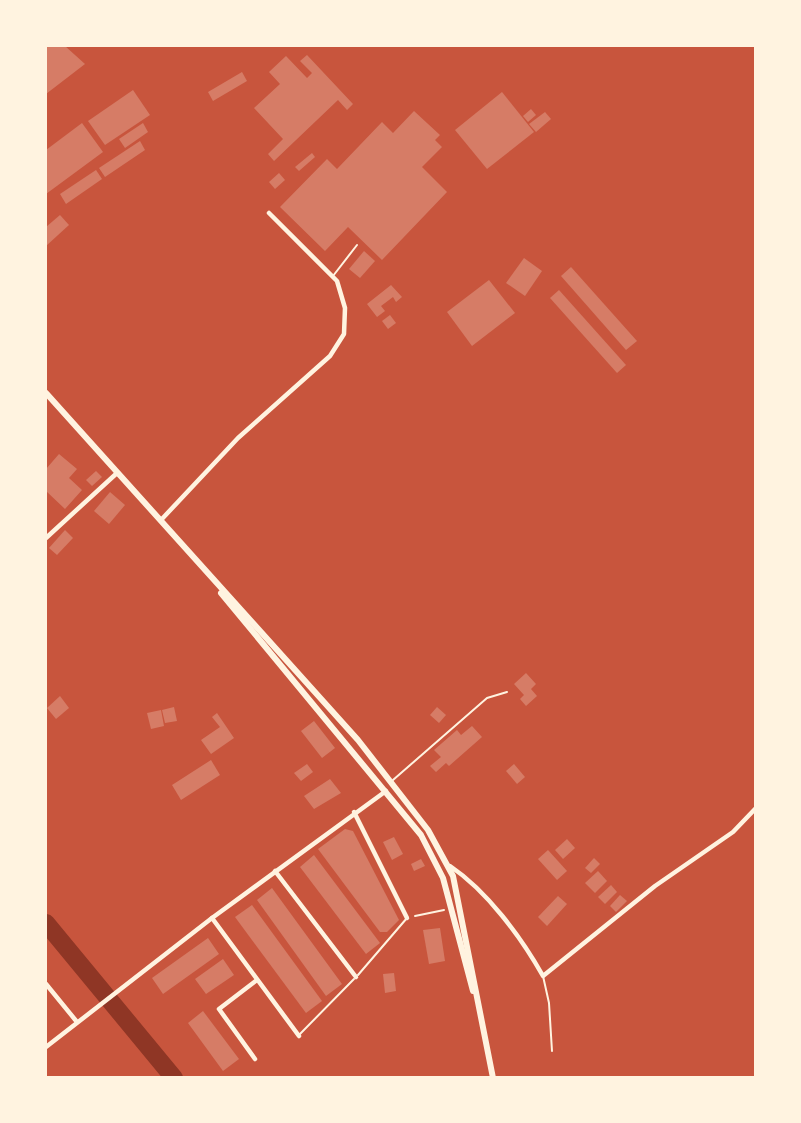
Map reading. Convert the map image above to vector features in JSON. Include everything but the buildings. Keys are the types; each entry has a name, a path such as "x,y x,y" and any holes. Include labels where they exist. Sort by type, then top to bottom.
{"main road":[{"path":"46,393 393,781 408,803 449,866 458,891 493,1077"},
{"path":"202,566 230,606 387,790 421,835 437,862 452,909 483,1030"},
{"path":"373,759 387,790 408,803"}],"street":[{"path":"161,520 238,438 339,345 344,334 345,308 341,288 269,213"},
{"path":"46,538 118,472"},
{"path":"46,1047 141,971 387,790"},
{"path":"449,866 464,876 494,909 543,976 655,886 733,832 755,808"},
{"path":"354,812 407,918"},
{"path":"275,871 356,977"},
{"path":"212,918 299,1036"},
{"path":"255,1059 219,1009 257,980"},
{"path":"46,984 77,1022"}],"lane":[{"path":"332,277 356,245"},
{"path":"393,781 487,698 507,692"},
{"path":"299,1036 356,977 407,918"},
{"path":"543,976 549,1003 552,1051"}],"path":[{"path":"407,918 452,909"}],"waterway":[{"path":"46,923 174,1078"}]}
